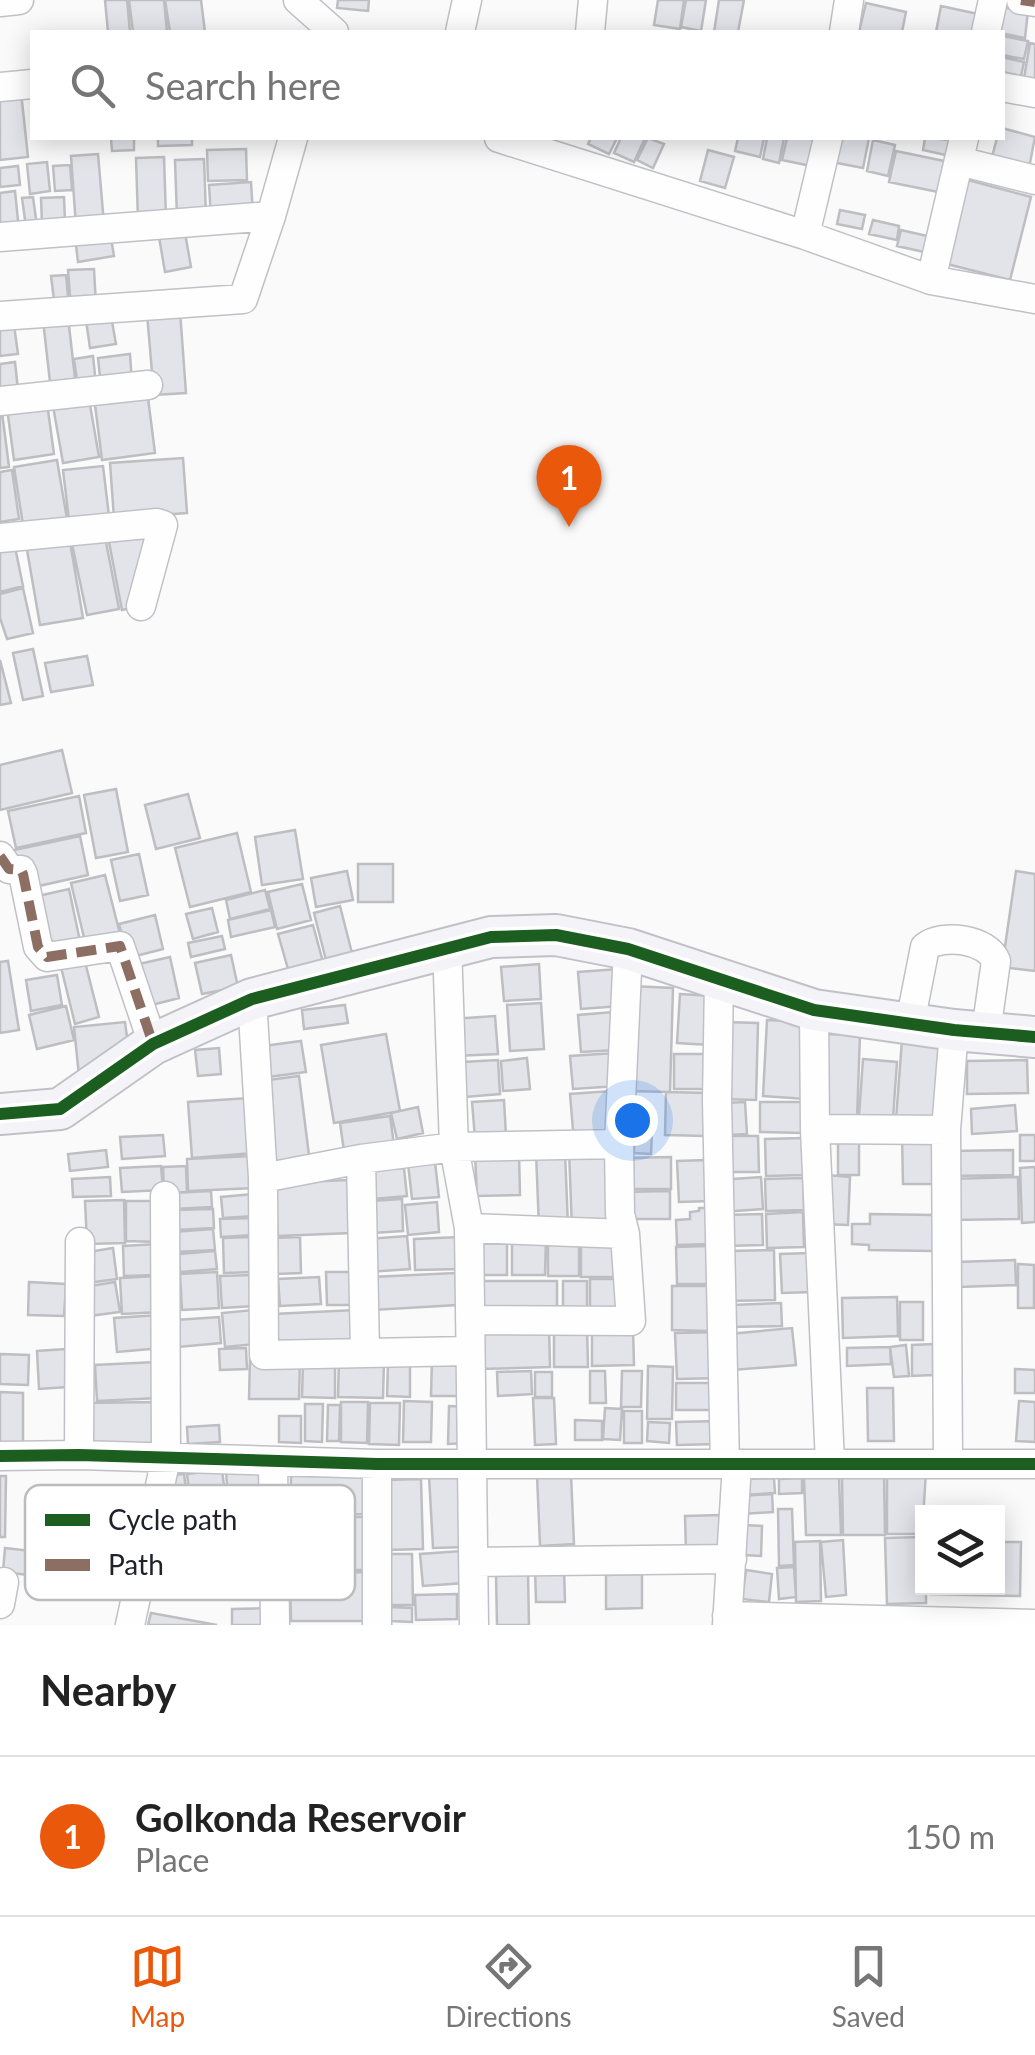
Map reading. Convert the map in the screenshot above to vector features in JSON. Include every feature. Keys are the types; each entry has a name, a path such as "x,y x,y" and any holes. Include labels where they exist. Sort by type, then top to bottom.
{"street":[{"path":"0,2 19,0"},
{"path":"298,0 328,30"},
{"path":"460,30 467,0"},
{"path":"590,30 593,0"},
{"path":"844,30 849,0"},
{"path":"986,30 993,0"},
{"path":"1021,0 1035,2"},
{"path":"0,87 30,84"},
{"path":"1005,88 1035,93"},
{"path":"0,316 243,300 292,140"},
{"path":"514,140 572,148 931,280 1035,298"},
{"path":"805,235 828,140"},
{"path":"931,280 962,149 1035,180"},
{"path":"0,237 272,216"},
{"path":"0,400 148,385"},
{"path":"0,538 162,525 141,606"},
{"path":"0,856 9,869 21,870 23,874 42,952 47,957 120,946 154,1044"},
{"path":"0,1114 60,1110 154,1044 252,999 491,937 556,935 628,949 814,1010 1035,1037"},
{"path":"910,1023 926,948 939,940 980,944 993,953 996,962 970,1031 946,1130 948,1462"},
{"path":"447,946 454,1148 469,1228 474,1625"},
{"path":"470,1320 631,1321 626,1234 620,1214 619,1144 628,949"},
{"path":"718,981 717,1120 731,1464 732,1560 727,1621 1035,1624"},
{"path":"252,999 263,1178 264,1355 365,1350 469,1351"},
{"path":"814,1010 815,1129 830,1463"},
{"path":"815,1129 946,1130"},
{"path":"263,1178 361,1159 454,1148 619,1144"},
{"path":"361,1159 365,1350"},
{"path":"160,1485 166,1458 166,1196"},
{"path":"469,1228 626,1234"},
{"path":"79,1455 80,1242"},
{"path":"0,1456 473,1465 1035,1464"},
{"path":"274,1460 274,1485"},
{"path":"376,1625 377,1464"},
{"path":"474,1562 732,1560"},
{"path":"130,1625 135,1600"},
{"path":"275,1600 275,1625"}],"building":[{"path":"105,0 127,0 130,30 108,30"},
{"path":"129,0 164,0 167,30 133,30"},
{"path":"165,0 201,0 205,30 170,30"},
{"path":"338,0 369,0 368,11 337,8"},
{"path":"658,0 684,0 680,29 654,25"},
{"path":"686,0 706,0 701,30 681,27"},
{"path":"719,0 744,0 738,30 714,30"},
{"path":"866,3 906,12 902,30 859,30"},
{"path":"941,6 978,14 974,30 936,30"},
{"path":"998,7 1028,11 1025,38 995,30"},
{"path":"1005,37 1028,41 1024,59 1005,56"},
{"path":"1030,43 1035,44 1035,80 1024,78"},
{"path":"1005,58 1024,62 1021,76 1005,73"},
{"path":"21,92 28,157 0,160 0,94"},
{"path":"1005,129 1035,137 1029,168 992,157 996,140 1005,140"},
{"path":"111,140 134,140 134,150 112,151"},
{"path":"158,140 192,140 192,145 158,146"},
{"path":"590,140 616,140 609,154 588,144"},
{"path":"620,140 644,140 634,162 614,153"},
{"path":"647,140 664,144 653,168 637,160"},
{"path":"738,140 764,140 760,157 735,151"},
{"path":"767,140 784,140 779,163 763,159"},
{"path":"787,140 818,140 811,166 782,160"},
{"path":"838,140 869,140 863,168 832,162"},
{"path":"873,140 895,145 888,176 867,171"},
{"path":"925,140 953,140 950,156 923,150"},
{"path":"246,149 247,180 208,181 207,150"},
{"path":"708,150 734,157 725,188 700,181"},
{"path":"896,151 949,162 943,193 889,182"},
{"path":"98,154 104,224 76,226 71,156"},
{"path":"164,157 166,219 138,220 136,158"},
{"path":"204,159 206,216 177,217 175,160"},
{"path":"47,162 50,191 30,194 27,164"},
{"path":"70,165 72,190 55,191 53,166"},
{"path":"18,166 20,185 0,187 0,168"},
{"path":"964,179 1031,197 1010,280 943,263"},
{"path":"251,182 253,214 211,217 209,185"},
{"path":"15,191 19,230 0,232 0,193"},
{"path":"33,197 37,226 26,227 22,198"},
{"path":"64,197 65,223 42,224 41,198"},
{"path":"840,210 865,215 862,229 837,224"},
{"path":"873,220 899,226 897,240 869,234"},
{"path":"184,227 191,267 165,272 158,231"},
{"path":"901,230 927,236 924,252 897,246"},
{"path":"110,232 114,256 78,262 75,237"},
{"path":"94,269 96,305 71,307 68,270"},
{"path":"66,275 69,307 55,308 51,276"},
{"path":"180,311 186,393 154,395 147,314"},
{"path":"111,316 116,344 90,348 86,320"},
{"path":"68,317 76,387 51,391 43,320"},
{"path":"13,318 18,354 0,356 0,320"},
{"path":"130,354 132,383 101,386 98,358"},
{"path":"93,356 96,385 78,387 74,359"},
{"path":"15,362 18,390 0,392 0,364"},
{"path":"147,390 155,453 102,460 94,397"},
{"path":"89,399 99,457 63,463 53,406"},
{"path":"47,403 54,454 14,460 7,408"},
{"path":"0,413 9,467 0,468"},
{"path":"183,458 187,513 114,518 110,463"},
{"path":"57,460 67,519 23,525 14,467"},
{"path":"103,466 109,516 69,520 63,470"},
{"path":"12,470 19,519 0,522 0,472"},
{"path":"158,535 137,607 122,610 109,542"},
{"path":"69,536 83,618 40,625 26,544"},
{"path":"105,537 119,609 87,615 72,544"},
{"path":"14,542 23,586 0,592 0,545"},
{"path":"23,588 33,633 7,639 0,618 0,594"},
{"path":"33,649 43,696 23,700 13,653"},
{"path":"87,656 93,685 51,692 45,663"},
{"path":"0,660 11,703 0,705"},
{"path":"62,750 72,793 0,810 0,765"},
{"path":"116,789 128,852 96,858 84,795"},
{"path":"188,794 200,838 156,849 145,805"},
{"path":"79,796 86,833 16,848 8,811"},
{"path":"295,830 303,879 262,885 255,837"},
{"path":"237,833 251,892 190,907 175,848"},
{"path":"80,836 88,875 34,887 5,852"},
{"path":"139,854 148,895 120,901 111,860"},
{"path":"358,864 393,864 393,902 358,902"},
{"path":"347,871 353,900 316,907 311,878"},
{"path":"1016,871 1035,874 1035,971 1002,967"},
{"path":"105,875 122,942 87,950 71,883"},
{"path":"302,884 311,920 277,929 268,892"},
{"path":"69,889 81,946 50,953 38,896"},
{"path":"265,890 270,909 230,919 226,900"},
{"path":"340,906 352,953 326,960 314,913"},
{"path":"212,908 218,932 193,939 186,914"},
{"path":"271,910 275,927 231,937 228,920"},
{"path":"155,915 163,949 128,958 119,924"},
{"path":"313,925 324,966 290,976 278,934"},
{"path":"222,936 225,949 191,957 188,943"},
{"path":"83,954 99,1017 75,1024 59,959"},
{"path":"231,955 238,987 202,994 195,963"},
{"path":"170,957 179,998 148,1006 139,964"},
{"path":"8,961 19,1030 0,1033 0,962"},
{"path":"539,964 541,999 504,1001 501,967"},
{"path":"618,969 620,1006 581,1009 578,972"},
{"path":"57,975 62,1005 31,1011 26,980"},
{"path":"630,986 673,988 670,1092 628,1091"},
{"path":"680,994 713,996 710,1045 677,1043"},
{"path":"541,1003 544,1049 510,1051 507,1005"},
{"path":"345,1005 348,1023 304,1029 302,1010"},
{"path":"66,1006 74,1040 37,1049 29,1015"},
{"path":"613,1012 616,1050 581,1052 578,1015"},
{"path":"495,1016 498,1054 455,1056 452,1019"},
{"path":"767,1020 810,1022 806,1099 763,1096"},
{"path":"125,1022 129,1052 79,1076 74,1027"},
{"path":"723,1022 758,1023 756,1100 721,1099"},
{"path":"386,1034 400,1111 334,1123 321,1045"},
{"path":"823,1034 860,1035 857,1118 821,1117"},
{"path":"902,1040 941,1042 935,1122 896,1119"},
{"path":"301,1041 306,1072 268,1077 263,1046"},
{"path":"219,1048 221,1074 198,1076 195,1050"},
{"path":"615,1053 618,1086 573,1089 570,1056"},
{"path":"674,1054 708,1054 708,1089 674,1089"},
{"path":"527,1058 530,1089 503,1091 501,1061"},
{"path":"863,1059 897,1062 893,1118 859,1116"},
{"path":"498,1060 500,1094 465,1097 462,1062"},
{"path":"1027,1060 1028,1093 967,1094 967,1061"},
{"path":"299,1076 310,1163 272,1168 261,1081"},
{"path":"611,1091 614,1139 574,1142 570,1094"},
{"path":"666,1092 707,1093 706,1136 665,1135"},
{"path":"249,1098 253,1153 192,1158 188,1102"},
{"path":"504,1100 506,1136 475,1138 472,1102"},
{"path":"745,1102 747,1134 726,1135 725,1103"},
{"path":"760,1102 802,1102 803,1133 760,1132"},
{"path":"1015,1105 1017,1131 972,1134 971,1109"},
{"path":"418,1107 423,1133 397,1139 391,1113"},
{"path":"635,1109 653,1111 651,1154 634,1153"},
{"path":"390,1116 394,1145 344,1151 340,1123"},
{"path":"902,1134 938,1134 938,1184 903,1184"},
{"path":"163,1135 165,1156 122,1159 120,1137"},
{"path":"1020,1135 1035,1135 1035,1161 1020,1161"},
{"path":"722,1136 758,1136 759,1172 722,1172"},
{"path":"838,1136 859,1136 859,1175 838,1175"},
{"path":"804,1138 805,1175 766,1176 765,1139"},
{"path":"611,1148 614,1229 572,1230 569,1149"},
{"path":"106,1150 108,1167 70,1171 68,1154"},
{"path":"1013,1150 1013,1175 950,1176 950,1151"},
{"path":"565,1152 568,1226 539,1227 536,1153"},
{"path":"519,1153 520,1195 477,1196 475,1154"},
{"path":"253,1156 255,1188 188,1191 187,1159"},
{"path":"671,1157 671,1189 623,1189 623,1158"},
{"path":"707,1160 710,1201 679,1202 677,1161"},
{"path":"435,1162 439,1197 412,1199 408,1164"},
{"path":"161,1166 163,1190 122,1192 120,1168"},
{"path":"186,1166 187,1192 164,1193 163,1167"},
{"path":"1035,1167 1035,1222 1022,1223 1020,1168"},
{"path":"404,1168 407,1196 373,1199 371,1170"},
{"path":"827,1175 850,1177 848,1225 824,1224"},
{"path":"110,1177 111,1196 73,1197 72,1179"},
{"path":"761,1177 763,1209 722,1212 719,1180"},
{"path":"1018,1177 1019,1219 950,1220 949,1179"},
{"path":"803,1178 804,1210 766,1211 765,1179"},
{"path":"349,1180 351,1233 278,1236 275,1183"},
{"path":"211,1191 212,1207 173,1209 173,1193"},
{"path":"670,1191 670,1219 623,1219 622,1192"},
{"path":"253,1194 255,1216 223,1218 221,1197"},
{"path":"402,1199 403,1231 373,1233 371,1201"},
{"path":"124,1200 125,1243 87,1244 85,1201"},
{"path":"126,1201 159,1201 158,1242 126,1241"},
{"path":"437,1202 439,1232 408,1235 405,1205"},
{"path":"706,1208 708,1244 677,1245 676,1220 690,1219 690,1212"},
{"path":"213,1209 214,1228 175,1230 174,1210"},
{"path":"803,1212 804,1247 767,1248 766,1214"},
{"path":"762,1214 763,1245 725,1246 724,1215"},
{"path":"870,1214 933,1215 933,1251 869,1250 869,1245 852,1244 852,1224 870,1224"},
{"path":"253,1218 254,1235 221,1237 220,1219"},
{"path":"213,1229 215,1250 175,1252 173,1232"},
{"path":"472,1235 507,1235 507,1275 472,1275"},
{"path":"407,1236 410,1269 369,1272 367,1239"},
{"path":"253,1237 254,1272 224,1273 223,1238"},
{"path":"300,1237 301,1273 274,1274 274,1238"},
{"path":"460,1237 462,1269 415,1270 414,1239"},
{"path":"512,1237 546,1237 545,1275 512,1275"},
{"path":"581,1240 621,1240 621,1277 581,1277"},
{"path":"548,1242 579,1242 579,1276 548,1276"},
{"path":"158,1244 159,1275 124,1276 123,1246"},
{"path":"707,1246 708,1284 677,1284 676,1247"},
{"path":"113,1248 117,1279 87,1283 82,1253"},
{"path":"774,1250 775,1300 729,1301 728,1251"},
{"path":"215,1251 217,1269 180,1272 179,1254"},
{"path":"811,1253 813,1292 782,1293 780,1254"},
{"path":"1015,1260 1016,1285 958,1287 957,1262"},
{"path":"1018,1264 1034,1265 1034,1308 1018,1308"},
{"path":"217,1272 219,1308 182,1310 180,1274"},
{"path":"326,1272 360,1272 360,1305 327,1305"},
{"path":"455,1273 457,1305 373,1310 372,1277"},
{"path":"253,1275 255,1306 222,1308 220,1276"},
{"path":"158,1276 160,1312 122,1314 120,1278"},
{"path":"319,1277 321,1304 280,1306 278,1279"},
{"path":"590,1279 625,1279 625,1313 590,1313"},
{"path":"481,1281 557,1281 557,1314 481,1313"},
{"path":"563,1281 587,1281 587,1312 563,1312"},
{"path":"29,1282 66,1284 64,1316 28,1315"},
{"path":"115,1282 120,1312 89,1316 84,1287"},
{"path":"672,1286 710,1286 710,1331 672,1330"},
{"path":"897,1297 898,1336 843,1338 842,1298"},
{"path":"900,1302 923,1302 923,1340 900,1340"},
{"path":"781,1303 782,1326 731,1327 731,1305"},
{"path":"253,1310 256,1344 225,1347 222,1313"},
{"path":"355,1310 357,1348 277,1352 274,1314"},
{"path":"159,1315 162,1348 117,1352 114,1318"},
{"path":"219,1317 221,1343 178,1347 176,1320"},
{"path":"554,1326 587,1326 588,1367 554,1367"},
{"path":"549,1327 550,1367 479,1369 478,1328"},
{"path":"792,1328 796,1365 732,1370 729,1334"},
{"path":"633,1329 634,1365 592,1366 592,1330"},
{"path":"721,1332 723,1378 677,1379 675,1333"},
{"path":"933,1344 933,1375 912,1376 912,1345"},
{"path":"906,1345 909,1376 894,1377 890,1347"},
{"path":"890,1347 891,1364 847,1366 847,1348"},
{"path":"246,1348 247,1369 220,1370 219,1349"},
{"path":"65,1349 67,1387 39,1389 37,1351"},
{"path":"0,1354 29,1355 28,1385 0,1384"},
{"path":"250,1358 300,1359 299,1399 249,1399"},
{"path":"339,1359 384,1360 383,1398 338,1397"},
{"path":"432,1360 461,1360 460,1396 431,1396"},
{"path":"156,1362 158,1398 97,1401 95,1365"},
{"path":"303,1363 335,1363 335,1398 302,1397"},
{"path":"388,1364 410,1365 410,1397 387,1396"},
{"path":"648,1366 673,1367 672,1419 647,1419"},
{"path":"1015,1369 1035,1370 1035,1393 1015,1393"},
{"path":"531,1371 532,1394 498,1396 497,1372"},
{"path":"590,1371 605,1371 606,1403 590,1403"},
{"path":"622,1371 642,1371 641,1407 621,1407"},
{"path":"535,1372 552,1372 552,1397 535,1397"},
{"path":"676,1383 722,1383 722,1410 676,1410"},
{"path":"867,1388 893,1388 894,1441 868,1441"},
{"path":"0,1392 23,1393 23,1446 0,1446"},
{"path":"533,1398 554,1398 556,1444 535,1445"},
{"path":"404,1401 432,1402 431,1442 403,1442"},
{"path":"1019,1401 1035,1402 1035,1442 1016,1441"},
{"path":"159,1402 159,1447 84,1448 83,1403"},
{"path":"341,1402 368,1402 367,1443 341,1442"},
{"path":"370,1403 400,1403 399,1445 369,1444"},
{"path":"305,1404 323,1404 322,1442 305,1441"},
{"path":"328,1405 340,1405 339,1441 327,1441"},
{"path":"449,1406 468,1407 467,1443 448,1444"},
{"path":"605,1408 622,1409 620,1440 603,1439"},
{"path":"624,1411 642,1411 642,1443 624,1443"},
{"path":"279,1416 301,1416 301,1443 279,1442"},
{"path":"575,1420 602,1421 602,1440 575,1440"},
{"path":"718,1421 718,1444 677,1445 676,1422"},
{"path":"648,1422 670,1423 669,1443 647,1441"},
{"path":"219,1425 220,1442 188,1444 187,1427"},
{"path":"222,1470 224,1485 188,1485 187,1474"},
{"path":"267,1470 268,1485 227,1485 226,1472"},
{"path":"887,1472 926,1472 924,1505 915,1505 915,1534 887,1534"},
{"path":"184,1474 185,1485 164,1485 163,1476"},
{"path":"463,1474 466,1547 433,1548 429,1476"},
{"path":"571,1474 574,1544 540,1546 537,1475"},
{"path":"884,1475 885,1535 843,1535 842,1476"},
{"path":"0,1476 6,1476 5,1537 0,1537"},
{"path":"291,1476 364,1476 364,1514 355,1514 355,1485 291,1485"},
{"path":"839,1476 841,1535 806,1535 804,1477"},
{"path":"774,1478 775,1493 744,1495 743,1479"},
{"path":"802,1478 802,1493 779,1494 779,1479"},
{"path":"421,1479 423,1549 387,1550 385,1480"},
{"path":"772,1494 773,1512 742,1514 740,1496"},
{"path":"778,1509 792,1509 794,1565 779,1566"},
{"path":"721,1515 722,1552 686,1553 685,1516"},
{"path":"355,1517 365,1517 365,1570 355,1570"},
{"path":"744,1525 762,1526 761,1556 743,1555"},
{"path":"915,1537 915,1595 926,1595 926,1603 887,1604 885,1538"},
{"path":"843,1540 846,1595 826,1597 821,1542"},
{"path":"820,1541 821,1601 796,1602 795,1542"},
{"path":"1005,1542 1021,1542 1020,1596 975,1595 1005,1595"},
{"path":"5,1548 25,1550 25,1575 3,1572"},
{"path":"462,1551 464,1583 423,1586 420,1554"},
{"path":"390,1554 412,1554 413,1605 391,1605"},
{"path":"794,1567 796,1597 779,1599 777,1568"},
{"path":"535,1568 564,1568 565,1602 536,1602"},
{"path":"746,1570 772,1574 769,1602 742,1599"},
{"path":"355,1572 367,1572 368,1621 291,1621 291,1600 355,1600"},
{"path":"496,1574 528,1574 529,1625 497,1625"},
{"path":"642,1574 642,1608 606,1609 606,1575"},
{"path":"457,1594 457,1619 416,1620 415,1595"},
{"path":"390,1607 412,1608 412,1622 390,1621"},
{"path":"273,1608 273,1625 232,1625 232,1609"},
{"path":"151,1613 217,1625 148,1625"}],"marked path":[{"path":"1021,0 1035,2"},
{"path":"0,856 9,869 21,870 23,874 38,947 47,957 120,946 153,1044"}],"cycle path":[{"path":"0,1114 60,1109 153,1044 252,999 491,937 556,935 628,949 814,1010 1035,1037"},
{"path":"0,1456 377,1464 1035,1464"}],"place":[{"name":"Golkonda Reservoir","path":"569,527"}]}
